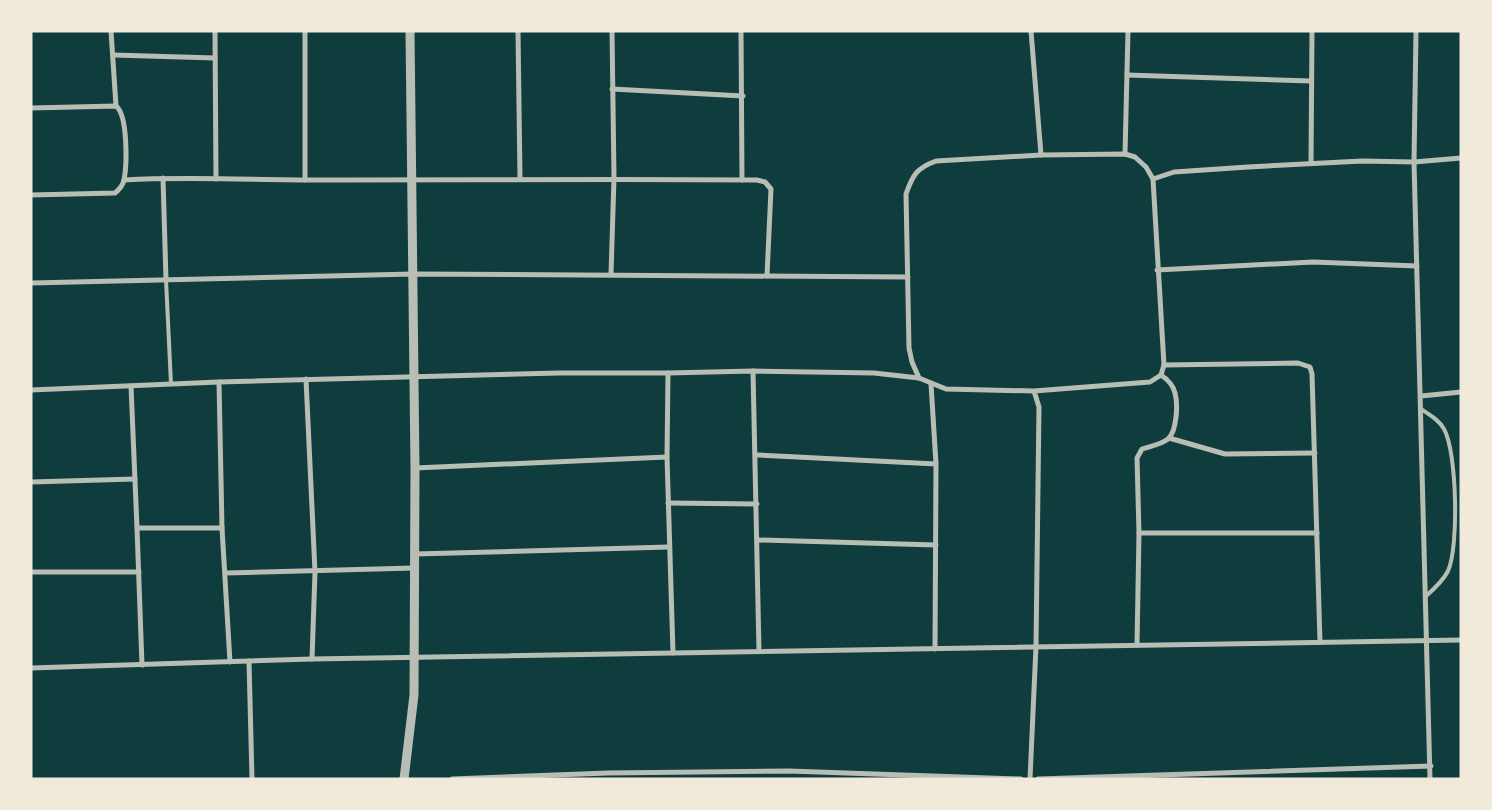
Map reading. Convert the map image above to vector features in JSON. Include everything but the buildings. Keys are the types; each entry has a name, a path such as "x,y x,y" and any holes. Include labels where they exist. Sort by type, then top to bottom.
{"street":[{"path":"31,195 110,194 120,188 124,180 124,118 116,106 111,31"},
{"path":"215,31 216,179"},
{"path":"304,180 305,31"},
{"path":"404,779 412,723 415,554 410,31"},
{"path":"518,31 520,179"},
{"path":"611,274 614,178 612,31"},
{"path":"741,31 743,96 742,180"},
{"path":"1031,31 1041,155"},
{"path":"1125,154 1128,31"},
{"path":"1312,31 1312,162"},
{"path":"1416,31 1414,162 1430,779"},
{"path":"113,55 215,58"},
{"path":"1127,74 1311,80"},
{"path":"612,89 743,96"},
{"path":"31,108 116,106"},
{"path":"31,390 306,379 753,371 874,373 919,378 946,389 1034,391 1150,382 1161,375 1164,366 1153,180 1146,167 1135,158 1125,154 1041,155 936,161 921,166 911,178 906,194 909,348 912,362 919,378"},
{"path":"1153,180 1174,172 1312,162 1414,162 1461,158"},
{"path":"124,180 163,178 304,180 614,178 765,182 771,189 768,276"},
{"path":"163,178 166,280"},
{"path":"1157,270 1313,262 1417,266"},
{"path":"31,284 413,274 908,277"},
{"path":"1164,366 1298,364 1310,367 1312,374 1315,453 1320,642"},
{"path":"753,371 758,504 759,651"},
{"path":"668,374 667,457 672,653"},
{"path":"1137,645 1139,533 1137,458 1142,449 1160,444 1170,438 1174,430 1175,393 1170,381 1161,375"},
{"path":"306,379 315,572 312,658"},
{"path":"219,382 222,528 230,662"},
{"path":"930,384 936,464 935,649"},
{"path":"131,386 142,665"},
{"path":"1030,779 1036,646 1036,535 1040,421 1034,391"},
{"path":"1421,396 1461,392"},
{"path":"1170,438 1224,454 1315,453"},
{"path":"756,455 936,464"},
{"path":"415,468 667,457"},
{"path":"31,482 135,479"},
{"path":"668,503 758,504"},
{"path":"137,528 222,528"},
{"path":"1139,533 1317,533"},
{"path":"758,540 936,545"},
{"path":"415,554 669,547"},
{"path":"226,573 414,568"},
{"path":"31,572 139,572"},
{"path":"31,668 249,662 312,658 414,658 1461,640"},
{"path":"249,662 252,779"},
{"path":"1038,779 1431,766"},
{"path":"452,779 608,773 789,771 1021,779"}],"lane":[{"path":"166,280 171,384"},
{"path":"1421,409 1436,419 1444,430 1451,447 1454,486 1453,548 1448,571 1425,597"}]}
